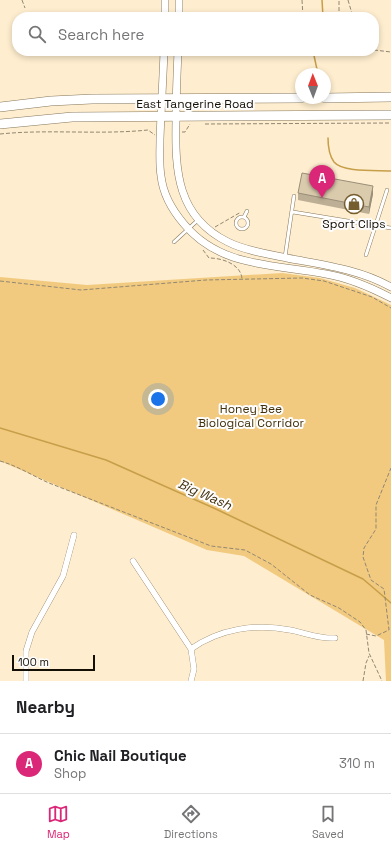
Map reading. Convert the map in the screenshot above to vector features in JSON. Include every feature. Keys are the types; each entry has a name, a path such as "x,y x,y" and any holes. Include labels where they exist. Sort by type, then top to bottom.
{"main road":[{"path":"331,98 391,97"},
{"name":"East Tangerine Road","path":"0,107 70,100 295,98"},
{"name":"East Tangerine Road","path":"0,124 72,117 391,115"}],"street":[{"path":"165,0 165,12"},
{"path":"179,0 179,12"},
{"path":"164,56 160,170 164,191 171,207 187,229 206,246 232,258 344,278 391,298"},
{"path":"178,56 176,166 180,186 187,203 198,220 209,230 233,244 286,257 347,269 391,287"},
{"path":"26,681 26,652 32,632 63,576 74,535"},
{"path":"133,561 191,649 194,669 191,681"},
{"path":"191,649 204,640 244,628 270,627 324,639 335,638"}],"lane":[{"path":"366,255 387,190"},
{"path":"286,257 294,196"},
{"path":"293,212 391,228"},
{"path":"174,242 198,220"}],"path":[{"path":"22,0 25,8"},
{"path":"302,0 302,12"},
{"path":"339,0 339,12"},
{"path":"348,0 352,12"},
{"path":"379,51 391,52"},
{"path":"176,132 185,132 187,126 193,123"},
{"path":"202,124 391,123"},
{"path":"0,134 54,131 78,132 148,130 153,135 160,134"},
{"path":"209,230 240,211 246,214"},
{"path":"0,281 85,290 206,280 302,278 324,281 345,288 372,298 391,308"},
{"path":"0,461 18,466 29,474 49,483 211,546 245,550 271,564 310,595 339,608 360,622 366,634 370,655 382,681"},
{"path":"366,634 376,636 389,630 384,589 372,580 363,557 364,548 376,529 376,505 391,468"},
{"path":"363,681 366,663 370,655"}],"green space":[{"name":"Honey Bee Biological Corridor","path":"282,273 320,278 355,288 391,305 391,681 386,681 384,640 244,556 207,550 0,461 0,277 87,285"}],"building":[{"path":"302,173 373,186 369,207 298,193"}],"waterway":[{"path":"322,0 323,12"},
{"path":"314,56 317,68"},
{"path":"328,138 331,156 338,166 370,171 391,171"},
{"name":"Big Wash","path":"0,428 106,460 218,510 363,579 391,603"}],"place":[{"name":"Chic Nail Boutique","path":"322,198"},
{"name":"Sport Clips","path":"354,204"}]}
